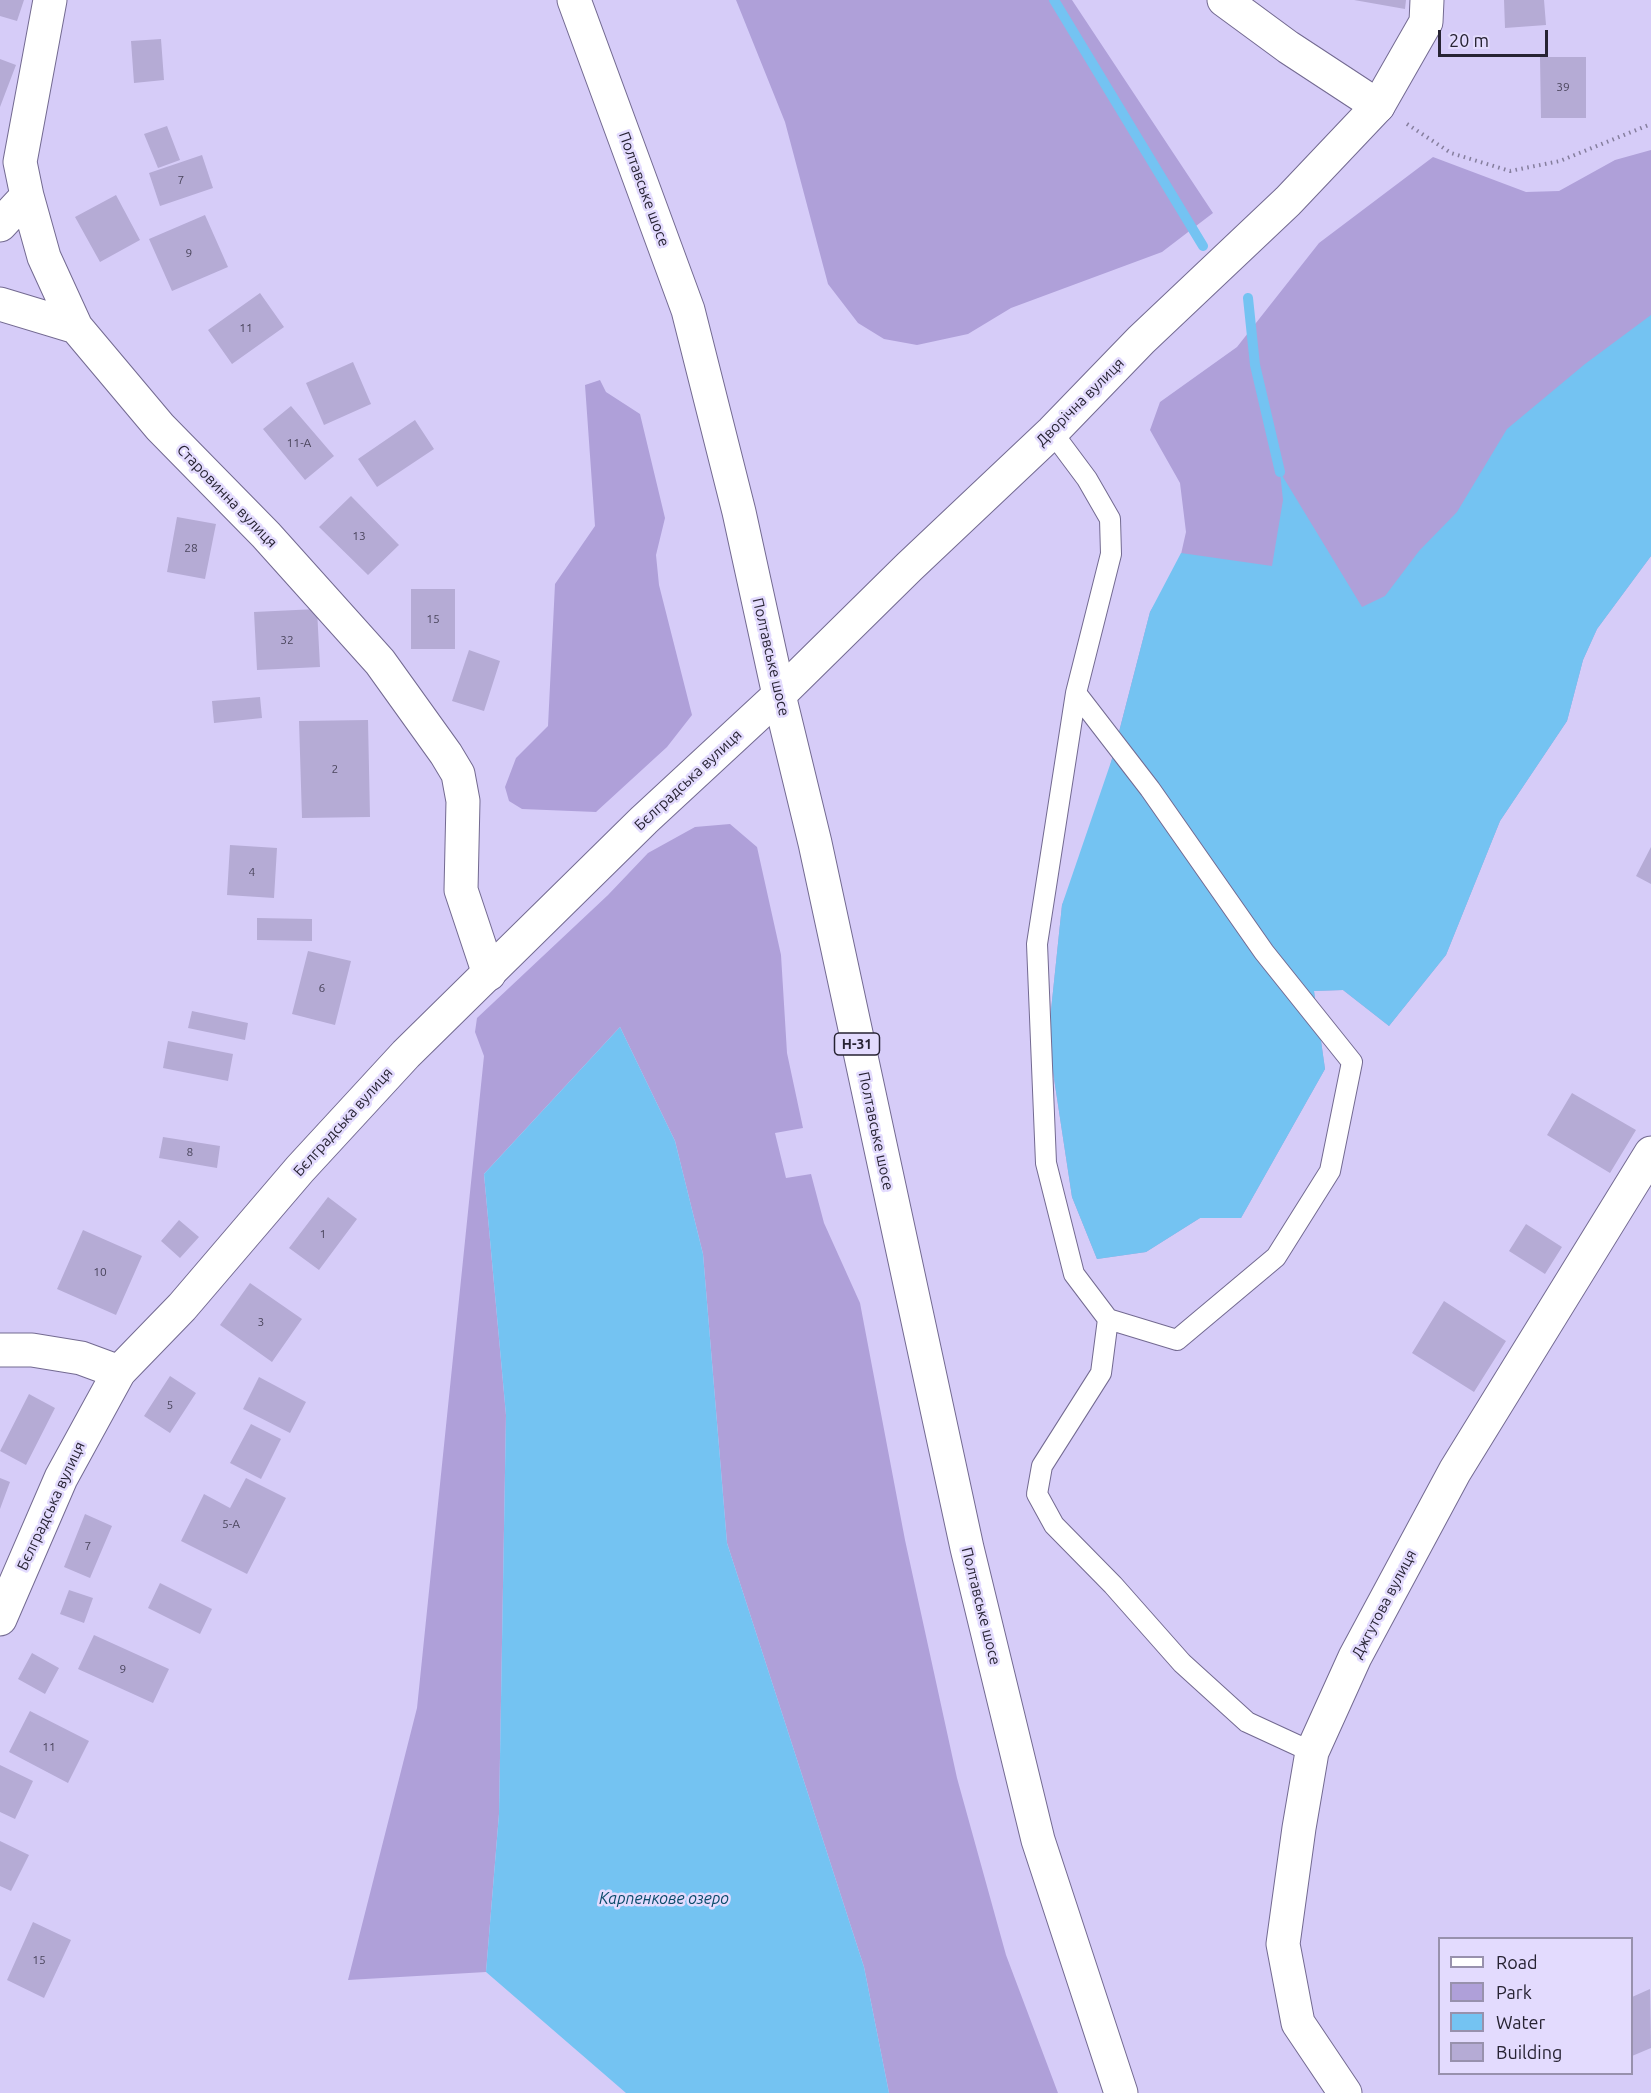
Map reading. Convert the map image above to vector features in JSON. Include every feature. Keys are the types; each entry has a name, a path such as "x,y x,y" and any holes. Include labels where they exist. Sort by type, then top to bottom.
{"street":[{"name":"Старовинна вулиця","path":"50,0 20,162 44,257 76,327 160,427 266,535 380,662 446,754 458,774 463,801 461,890 489,974"},
{"name":"Полтавське шосе","path":"574,0 688,310 739,512 779,696 815,843 967,1548 1038,1840 1121,2093"},
{"path":"1224,0 1288,47 1378,106"},
{"name":"Дворічна вулиця","path":"779,696 909,567 1052,432 1141,340 1288,201 1378,106 1426,22 1427,0"},
{"path":"0,225 27,196"},
{"path":"0,304 76,327"},
{"name":"Бєлградська вулиця","path":"0,1619 61,1478 119,1372 182,1306 300,1168 406,1054 644,820 779,696"},
{"name":"Джгутова вулиця","path":"1345,2093 1298,2023 1283,1944 1312,1752 1355,1657 1455,1471 1651,1153"},
{"path":"0,1350 32,1350 81,1358 119,1372"}],"lane":[{"path":"1052,432 1087,479 1110,519 1111,554 1076,693 1037,944 1046,1163 1074,1274 1108,1319 1177,1340 1276,1257 1330,1170 1352,1062 1264,952 1150,789 1076,693"},
{"path":"1108,1319 1101,1373 1042,1466 1037,1494 1054,1524 1113,1585 1182,1663 1247,1722 1312,1752"}],"path":[{"path":"1378,106 1451,153 1510,171 1560,161 1651,124"}],"green space":[{"path":"736,0 1072,0 1213,213 1162,252 1011,308 968,334 917,345 884,339 858,323 828,284 785,122"},
{"path":"1651,150 1651,556 1597,629 1583,660 1567,721 1500,821 1446,955 1389,1026 1343,990 1314,991 1325,1069 1241,1218 1200,1218 1146,1252 1097,1259 1072,1197 1048,1039 1062,905 1092,836 1150,612 1179,563 1186,532 1180,483 1150,430 1160,402 1237,347 1319,243 1433,157 1526,192 1559,191 1615,160"},
{"path":"600,380 606,392 640,414 665,518 656,555 659,585 692,715 667,747 596,812 522,809 509,801 505,787 516,758 548,726 555,584 595,526 585,385"},
{"path":"730,824 757,847 781,955 787,1053 803,1128 775,1133 786,1178 811,1174 824,1223 860,1303 905,1540 957,1778 1006,1955 1058,2093 889,2093 864,1967 727,1543 703,1254 675,1141 620,1027 484,1174 506,1415 499,1814 486,1972 348,1980 417,1708 484,1056 475,1032 477,1018 608,895 648,853 695,827"}],"water":[{"path":"1651,315 1651,556 1597,629 1583,660 1567,721 1500,821 1446,955 1389,1026 1343,990 1314,991 1325,1069 1241,1218 1200,1218 1146,1252 1097,1259 1072,1197 1048,1039 1062,905 1112,759 1150,612 1181,553 1272,566 1283,500 1280,472 1362,607 1385,596 1419,551 1457,512 1507,429 1585,364"},
{"name":"Карпенкове озеро","path":"620,1027 675,1141 703,1254 727,1543 864,1967 889,2093 626,2093 486,1972 499,1814 506,1415 484,1174"}],"building":[{"path":"0,0 24,0 17,21 0,16"},
{"path":"1354,0 1406,0 1405,9"},
{"path":"1504,0 1544,0 1546,25 1505,28"},
{"path":"161,39 164,80 134,83 131,41"},
{"path":"1540,57 1586,57 1586,118 1541,118"},
{"path":"0,59 16,65 0,107"},
{"path":"167,126 180,160 158,168 144,134"},
{"path":"202,155 213,188 160,206 149,173"},
{"path":"116,195 140,240 100,262 75,217"},
{"path":"205,215 228,267 172,291 149,239"},
{"path":"260,293 284,327 232,364 208,330"},
{"path":"353,362 371,404 324,425 306,383"},
{"path":"291,406 334,456 305,480 263,429"},
{"path":"415,420 434,449 377,487 358,459"},
{"path":"351,496 399,545 368,575 319,527"},
{"path":"177,517 216,524 205,579 167,572"},
{"path":"411,589 455,589 455,649 411,649"},
{"path":"317,609 320,667 257,670 254,612"},
{"path":"469,650 500,661 484,711 452,701"},
{"path":"260,697 262,718 214,723 212,701"},
{"path":"368,720 370,817 302,818 299,721"},
{"path":"230,845 277,848 274,898 227,895"},
{"path":"1651,847 1651,884 1636,876"},
{"path":"257,918 312,919 312,941 257,940"},
{"path":"308,951 351,961 335,1025 292,1014"},
{"path":"192,1011 248,1023 245,1040 188,1028"},
{"path":"168,1041 233,1054 228,1081 163,1068"},
{"path":"1572,1093 1636,1130 1610,1173 1547,1135"},
{"path":"163,1137 220,1146 217,1168 159,1158"},
{"path":"328,1197 357,1219 319,1270 289,1248"},
{"path":"179,1220 199,1237 180,1258 161,1241"},
{"path":"1526,1224 1562,1247 1545,1274 1509,1251"},
{"path":"83,1230 142,1256 116,1315 57,1289"},
{"path":"250,1283 302,1319 272,1362 220,1325"},
{"path":"1444,1301 1506,1341 1474,1392 1412,1353"},
{"path":"170,1376 196,1393 170,1433 144,1416"},
{"path":"259,1377 306,1402 290,1433 243,1409"},
{"path":"29,1394 55,1408 26,1465 0,1451"},
{"path":"251,1424 281,1439 261,1479 230,1463"},
{"path":"0,1478 10,1482 0,1509"},
{"path":"246,1478 286,1498 247,1574 181,1541 204,1494 230,1508"},
{"path":"85,1514 112,1526 90,1578 64,1567"},
{"path":"160,1583 212,1609 200,1634 148,1608"},
{"path":"69,1590 93,1598 84,1623 60,1614"},
{"path":"94,1635 169,1669 153,1703 78,1669"},
{"path":"32,1653 59,1668 45,1694 18,1679"},
{"path":"30,1711 89,1741 68,1783 9,1752"},
{"path":"0,1765 33,1781 15,1819 0,1812"},
{"path":"0,1841 29,1855 11,1891 0,1886"},
{"path":"33,1922 71,1940 44,1998 7,1980"},
{"path":"1650,1989 1651,2048 1633,2056 1633,1997"}],"waterway":[{"path":"1054,0 1203,246"},
{"path":"1248,298 1255,365 1280,472"}]}
